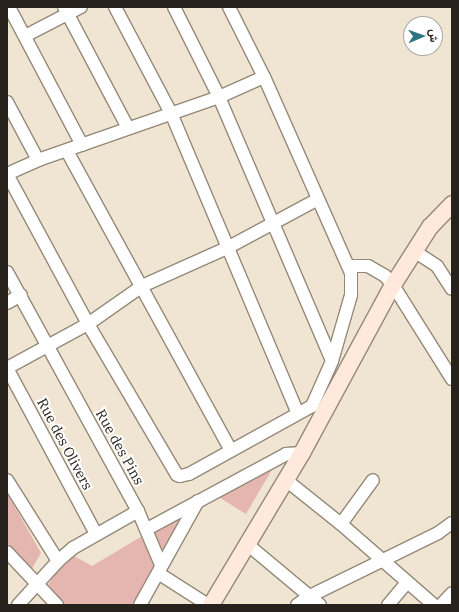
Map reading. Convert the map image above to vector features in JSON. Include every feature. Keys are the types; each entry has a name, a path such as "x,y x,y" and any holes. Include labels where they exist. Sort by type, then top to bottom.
{"main road":[{"path":"210,605 302,453 318,409 414,251 430,227 452,204"}],"street":[{"path":"10,7 82,145"},
{"path":"25,36 66,10 80,7"},
{"path":"115,7 171,113 298,413"},
{"path":"174,7 219,97 332,361"},
{"path":"230,7 264,77 349,266 352,279 351,295 318,409 298,413 188,474 180,476 177,475 88,324 7,174 38,160 219,97 264,77"},
{"path":"66,10 128,128"},
{"path":"7,102 38,160"},
{"path":"67,151 142,286 179,358 231,450"},
{"path":"7,368 88,324 142,286 227,248 318,199"},
{"path":"414,251 437,266 452,289"},
{"path":"349,266 368,266 385,276 393,285 449,367 452,379"},
{"name":"Rue des Pins","path":"7,272 21,295 138,511 147,529 160,569"},
{"path":"7,303 21,295"},
{"name":"Rue des Olivers","path":"7,368 96,534"},
{"path":"147,529 198,500 286,454 302,453"},
{"path":"7,480 58,561"},
{"path":"286,480 341,524 434,605"},
{"path":"341,524 373,480"},
{"path":"140,605 198,500"},
{"path":"18,605 58,561 73,548 138,511"},
{"path":"297,605 310,596 383,562 438,533 452,523"},
{"path":"247,544 320,605"},
{"path":"7,552 57,605"},
{"path":"160,569 210,605"},
{"path":"388,605 407,582"},
{"path":"441,605 452,593"}],"shaded area":[{"path":"273,468 246,514 217,496"},
{"path":"7,493 41,553 31,570 7,543"},
{"path":"184,513 163,553 153,529"},
{"path":"144,535 157,566 135,605 65,605 48,585 63,562 74,556 92,566"}]}
